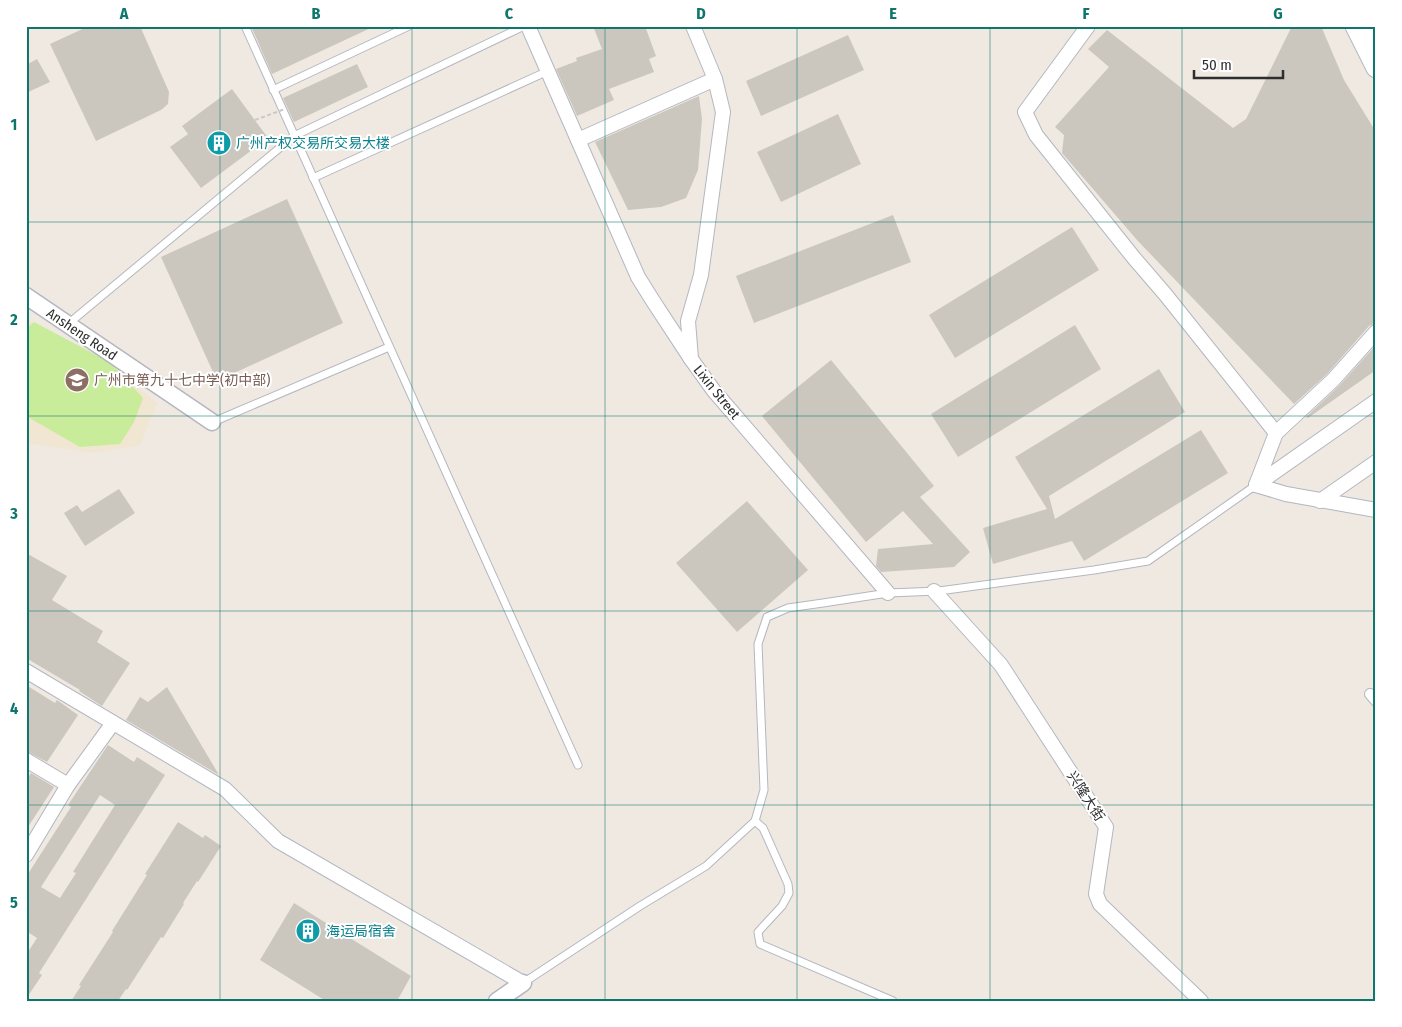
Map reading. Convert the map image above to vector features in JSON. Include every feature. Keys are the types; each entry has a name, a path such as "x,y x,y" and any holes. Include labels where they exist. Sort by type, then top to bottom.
{"main road":[{"path":"1356,26 1376,68"},
{"path":"1371,26 1376,37"}],"street":[{"path":"528,26 638,277 691,359"},
{"name":"Lixin Street","path":"693,26 715,79 722,112 701,275 688,320 691,359 714,391 888,593"},
{"path":"1088,26 1025,112 1036,135 1134,258 1166,294 1276,433"},
{"path":"578,140 715,79"},
{"name":"Ansheng Road","path":"26,296 212,422"},
{"path":"1256,484 1276,433 1333,380 1376,332"},
{"path":"1256,484 1376,401"},
{"path":"1320,501 1376,462"},
{"path":"1256,484 1286,494 1376,510"},
{"name":"兴隆大街","path":"934,591 1001,665 1106,827 1096,894 1100,904 1201,1001"},
{"path":"26,671 225,788 278,841 522,983 497,1001"},
{"path":"26,854 68,785 113,722"},
{"path":"26,760 68,785"}],"lane":[{"path":"245,26 578,765"},
{"path":"273,90 409,26"},
{"path":"68,324 294,136 524,26"},
{"path":"313,178 548,71"},
{"path":"212,422 389,347"},
{"path":"522,983 640,906 706,866 755,821 764,790 758,644 767,617 788,608 888,593 934,591 1148,561 1256,484"},
{"path":"755,821 762,828 788,884 789,893 782,906 758,932 760,944 893,1001"}],"path":[{"path":"255,120 284,109"}],"shaded area":[{"name":"广州市第九十七中学(初中部)","path":"26,319 100,357 157,403 140,445 94,453 26,443"}],"green space":[{"name":"广州市第九十七中学(初中部)","path":"34,322 111,363 143,398 134,422 120,444 80,447 26,416 26,329"}],"building":[{"path":"89,26 140,26 169,92 168,104 161,110 96,141 50,44"},
{"path":"251,26 375,26 272,74"},
{"path":"593,26 645,26 656,56 649,59 654,72 609,89 614,100 577,116 556,69 577,61 576,58 602,49"},
{"path":"1292,26 1321,26 1344,80 1376,132 1376,323 1369,326 1327,374 1294,404 1137,240 1062,153 1064,135 1055,127 1109,67 1088,49 1107,30 1233,128 1246,119"},
{"path":"848,35 864,70 761,116 746,81"},
{"path":"37,59 50,82 26,93 26,65"},
{"path":"357,64 368,87 294,122 283,98"},
{"name":"广州产权交易所交易大楼","path":"232,89 268,138 201,188 170,147 188,134 182,126"},
{"path":"699,96 702,119 698,170 686,198 661,207 628,210 595,142"},
{"path":"838,114 861,164 781,202 757,152"},
{"path":"287,199 343,323 217,381 161,257"},
{"path":"893,215 911,262 754,323 736,276"},
{"path":"1072,227 1099,270 955,358 929,315"},
{"path":"1075,325 1101,369 958,457 931,414"},
{"path":"1376,345 1376,370 1308,418 1306,417 1339,386"},
{"path":"831,360 934,486 920,497 970,552 954,567 881,572 876,566 878,549 933,544 903,511 866,542 762,416"},
{"path":"1159,369 1185,412 1049,496 1055,519 1201,430 1228,473 1084,561 1072,541 993,564 983,528 1047,509 1015,457"},
{"path":"119,489 135,513 85,546 64,513 77,505 82,512"},
{"path":"747,501 808,570 737,632 676,563"},
{"path":"26,553 67,576 52,600 103,631 97,642 130,663 102,706 80,690 26,658"},
{"path":"26,685 55,703 57,700 78,715 47,762 26,751"},
{"path":"167,687 219,775 126,720 140,697 148,702"},
{"path":"108,745 134,762 137,757 165,775 39,973 42,975 26,999 26,955 37,938 26,931 26,877 71,807 68,805","holes":["100,795 115,805 73,872 76,873 60,898 41,887"]},
{"path":"31,773 54,787 26,830 26,781"},
{"path":"178,822 203,838 205,835 221,846 183,903 163,938 161,937 118,1001 71,1001 147,875 145,874"},
{"name":"海运局宿舍","path":"294,903 411,976 397,1001 326,1001 260,960"}],"place":[{"name":"广州产权交易所交易大楼","path":"219,143"},
{"name":"广州市第九十七中学(初中部)","path":"77,380"},
{"name":"海运局宿舍","path":"308,931"}]}
